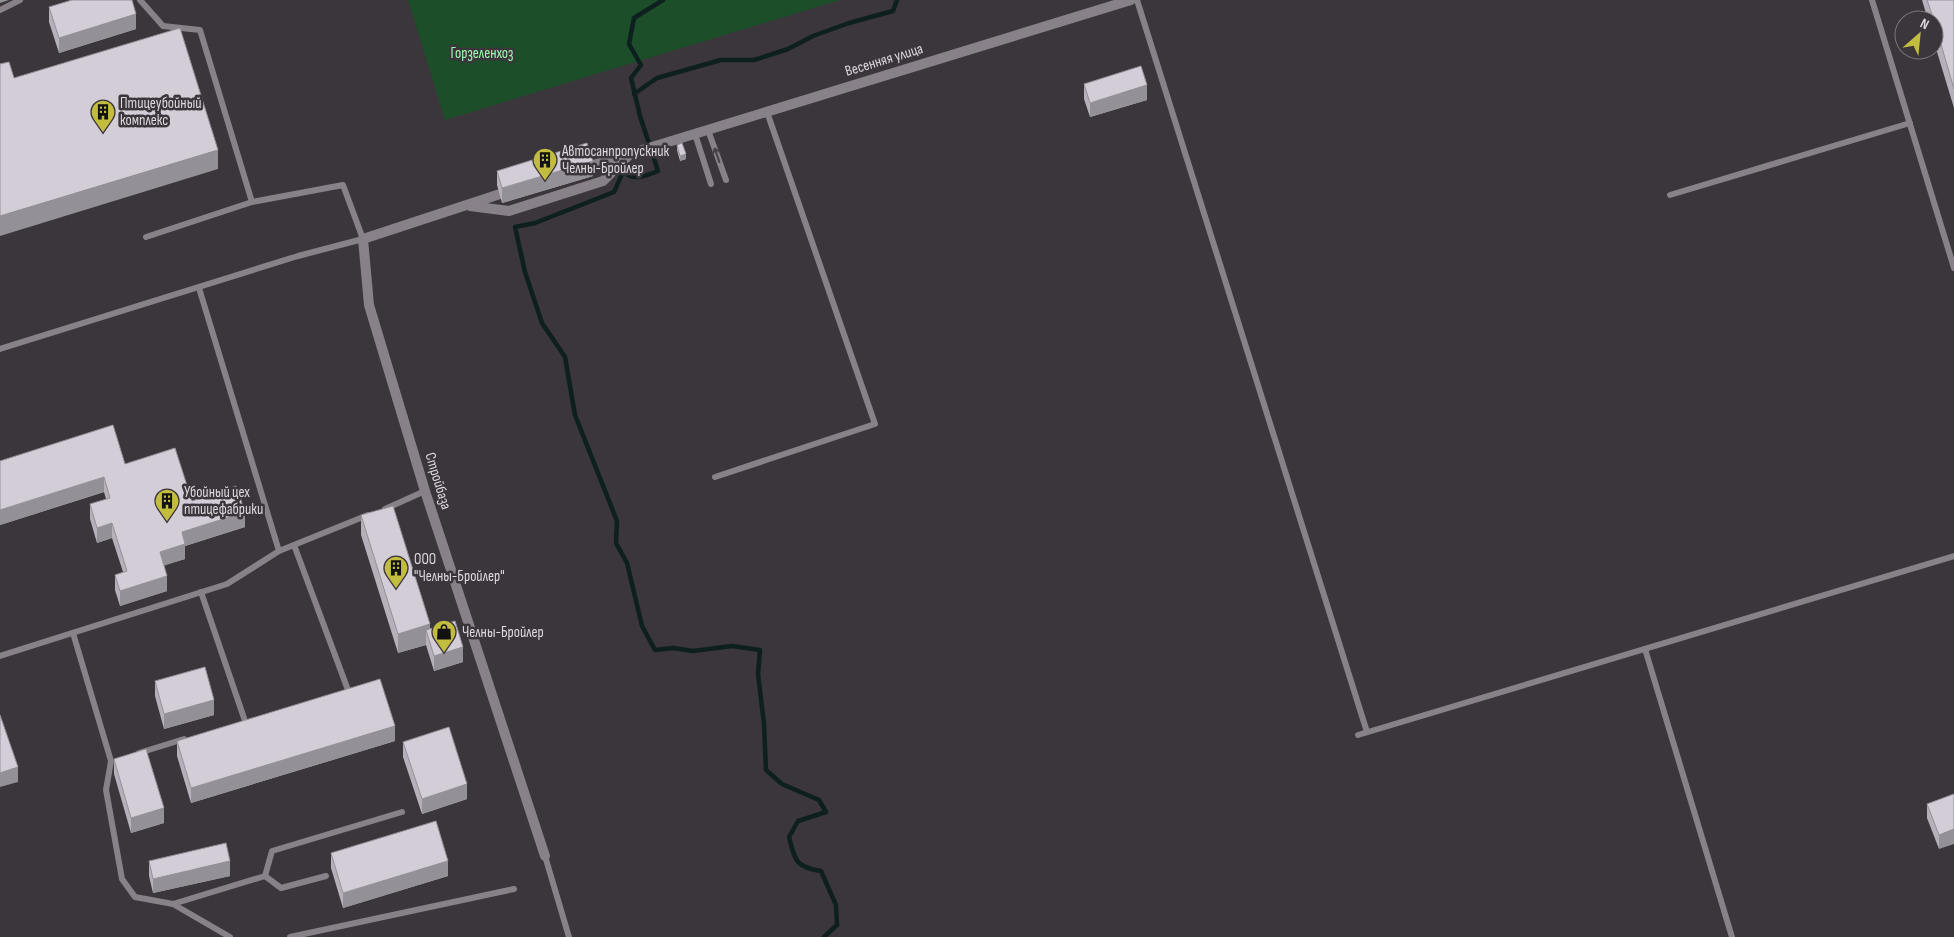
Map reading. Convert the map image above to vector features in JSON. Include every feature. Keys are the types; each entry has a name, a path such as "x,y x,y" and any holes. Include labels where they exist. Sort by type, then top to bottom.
{"street":[{"name":"Весенняя улица","path":"590,166 1131,0"},
{"path":"466,205 510,212 603,181 631,154"},
{"path":"363,240 495,195"},
{"name":"Стройбаза","path":"363,240 368,305 425,491 545,856"}],"lane":[{"path":"0,10 20,0"},
{"path":"140,0 163,26 200,30 252,202"},
{"path":"1136,0 1367,732"},
{"path":"1872,0 1954,268"},
{"path":"715,477 875,424 768,112"},
{"path":"1670,195 1910,123"},
{"path":"708,130 726,180"},
{"path":"695,134 711,184"},
{"path":"0,349 298,256 363,240 343,185 252,202 146,237"},
{"path":"199,288 279,551"},
{"path":"0,656 227,584 279,551 425,491"},
{"path":"294,545 352,689 339,693"},
{"path":"1358,735 1954,556"},
{"path":"201,592 244,721"},
{"path":"73,633 111,761 106,790 122,879 136,897 172,904 230,937"},
{"path":"1645,649 1732,937"},
{"path":"235,724 254,719"},
{"path":"130,756 187,738"},
{"path":"111,761 121,758"},
{"path":"265,876 272,852 402,812"},
{"path":"545,856 569,937"},
{"path":"172,904 265,876"},
{"path":"265,876 281,888 326,876"},
{"path":"290,937 514,889"}],"green space":[{"name":"Горзеленхоз","path":"408,0 840,0 445,120"}],"building":[{"path":"72,0 132,0 136,14 59,38 49,7"},
{"path":"1927,0 1954,0 1954,89 1944,54 1944,10 1930,10"},
{"name":"Птицеубойный комплекс","path":"180,28 218,150 0,216 0,64 9,62 14,78"},
{"path":"1141,66 1147,85 1090,103 1084,84"},
{"path":"587,143 593,161 502,188 497,171"},
{"path":"682,143 686,154 680,156 677,145"},
{"name":"Убойный цех птицефабрики","path":"113,425 125,464 175,448 192,501 236,486 245,512 182,532 185,544 160,552 167,576 120,591 115,575 127,571 112,523 97,528 90,504 110,498 104,477 0,510 0,461"},
{"name":"ООО \"Челны-Бройлер\"","path":"393,506 430,624 398,634 361,515"},
{"path":"455,621 463,647 434,656 426,630"},
{"path":"205,667 214,700 164,714 155,681"},
{"path":"380,679 395,726 191,788 177,741"},
{"path":"0,715 18,767 0,773"},
{"path":"449,727 467,784 422,799 403,742"},
{"path":"146,749 164,808 131,818 114,759"},
{"path":"1954,794 1954,829 1939,835 1927,804"},
{"path":"436,821 448,861 343,893 331,853"},
{"path":"226,843 230,861 153,879 149,861"}],"waterway":[{"path":"663,0 634,18 629,44 641,65 631,78 640,116 658,171 636,177 623,172 614,192 535,223 515,227 525,272 542,323 565,357 575,415 617,521 616,543 627,563 642,626 655,650 673,648 693,651 732,646 760,650 758,674 764,724 766,770 782,784 819,800 826,812 798,821 789,837 795,857 801,865 821,871 836,905 837,925 824,937"},
{"path":"634,94 657,78 721,60 754,60 788,49 813,36 849,23 893,11 897,0"}],"place":[{"name":"Птицеубойный комплекс","path":"103,133"},
{"name":"Автосанпропускник Челны-Бройлер","path":"545,181"},
{"name":"Убойный цех птицефабрики","path":"167,522"},
{"name":"ООО \"Челны-Бройлер\"","path":"396,589"},
{"name":"Челны-Бройлер","path":"444,653"}]}
